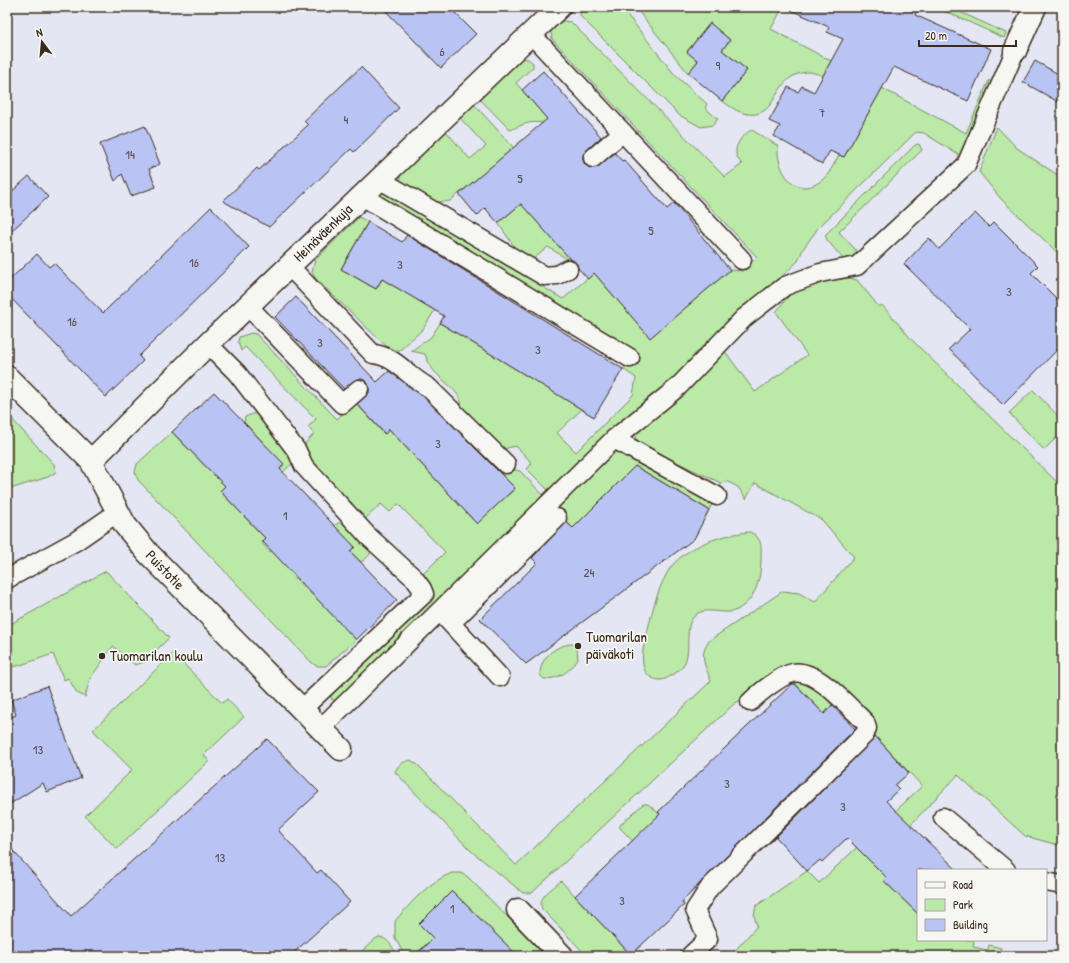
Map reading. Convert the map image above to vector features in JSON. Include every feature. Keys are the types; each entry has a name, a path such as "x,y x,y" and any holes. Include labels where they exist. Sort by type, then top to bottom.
{"street":[{"name":"Heinäväenkuja","path":"91,461 247,305 559,7"},
{"path":"1015,51 1032,8"},
{"name":"Puistotie","path":"7,378 91,461 125,525 148,554 341,749"},
{"path":"518,910 562,956"}],"lane":[{"path":"531,34 742,260"},
{"path":"445,617 614,439 678,387 744,318 785,286 820,274 856,266 966,165 1015,51"},
{"path":"593,158 623,132"},
{"path":"379,179 544,276 557,275 568,269"},
{"path":"362,196 630,358"},
{"path":"288,266 373,354 384,355 393,360 419,383 428,387 506,464"},
{"path":"247,305 342,404 359,389"},
{"path":"208,344 237,373 297,451 304,466 368,536 414,578 424,594 301,710"},
{"path":"614,439 717,496"},
{"path":"7,579 76,541 118,512"},
{"path":"320,729 556,518"},
{"path":"445,617 500,677"},
{"path":"690,956 708,939 695,910 710,888 865,734 867,728 865,722 816,677 804,673 792,672 762,690 750,702"},
{"path":"943,817 1005,869"},
{"path":"1047,882 1062,885"}],"green space":[{"path":"587,7 621,7 675,75 707,104 705,108 718,119 713,125 701,127 679,115 580,16 581,11"},
{"path":"635,7 783,7 771,29 966,133 989,80 993,84 962,155 957,154 924,133 916,132 818,228 803,249 798,261 676,378 651,395 582,463 550,492 527,469 532,463 516,446 499,450 460,411 462,405 457,394 434,371 425,354 411,351 431,337 440,323 582,409 557,433 576,452 633,395 636,378 623,369 637,357 377,197 384,192 563,299 602,266 586,249 572,262 548,247 532,260 516,249 498,223 525,200 686,307 730,270 742,271 757,257 552,39 551,31 563,21 571,22 725,177 742,164 737,156 737,145 749,131 752,130 778,146 780,164 789,180 795,185 803,187 812,186 826,176 839,155 844,157 873,103 822,75 807,72 795,75 787,81 770,105 763,111 755,114 740,112 722,101 747,70 722,50 730,40 710,24 687,51 698,61 688,73"},
{"path":"941,7 949,7 1006,33 1004,38 940,9"},
{"path":"522,58 528,59 533,63 533,67 516,83 555,127 532,122 510,130 478,97 514,62"},
{"path":"472,102 514,148 450,201 436,202 422,198 404,185 400,180 401,173 444,129 470,159 486,146 458,116"},
{"path":"997,127 1017,148 1062,178 1062,257 1001,199 979,172"},
{"path":"919,144 922,150 839,232 857,253 853,258 844,260 827,240 825,235 915,145"},
{"path":"359,217 368,222 341,269 376,289 382,279 435,310 423,329 400,350 391,350 386,346 316,279 312,272 315,260"},
{"path":"850,278 857,280 879,307 882,305 913,341 1062,487 1062,846 1025,836 958,775 873,864 886,877 883,880 892,889 906,896 903,899 912,908 917,906 917,941 974,941 973,947 988,950 989,945 1001,948 1000,952 1014,955 1015,951 1026,953 1026,956 730,956 757,926 754,915 756,906 807,871 819,883 922,786 876,737 868,718 791,670 734,704 532,893 523,893 470,850 395,772 399,765 411,760 418,765 516,865 711,681 703,655 706,645 710,640 783,591 799,593 815,602 854,557 822,520 755,483 746,499 738,487 726,481 723,484 638,444 635,436 637,431 695,384 724,350 755,392 807,355 776,312 795,291 807,285"},
{"path":"251,333 256,334 337,419 355,402 384,434 389,429 476,523 515,489 501,473 510,469 520,471 545,497 339,700 332,700 329,690 431,587 422,575 445,552 398,504 390,512 381,504 363,521 299,450 314,434 308,427 316,419 245,347 241,351 238,342 239,337"},
{"path":"1033,390 1062,420 1062,432 1044,450 1009,413"},
{"path":"255,413 289,450 293,463 283,472 259,446 263,442 244,422 245,417"},
{"path":"7,414 54,464 56,472 48,477 7,490"},
{"path":"172,432 225,486 220,491 265,538 261,542 270,552 276,547 299,572 294,577 313,596 318,590 356,640 326,666 317,666 312,663 138,480 135,472 137,464"},
{"path":"618,448 713,502 709,510 635,466 573,528 554,510 613,450"},
{"path":"341,522 346,523 371,546 370,554 361,562 331,532 335,525"},
{"path":"750,532 759,539 761,563 757,586 750,599 744,605 732,612 702,611 698,613 692,619 689,626 686,660 682,668 664,679 658,680 651,677 646,673 643,666 645,639 657,596 671,567 680,558 702,544 726,536"},
{"path":"106,571 169,638 144,662 135,665 113,646 90,679 85,697 77,693 68,678 64,680 53,654 18,666 7,667 7,626"},
{"path":"572,644 577,647 578,660 563,674 555,678 544,679 540,675 546,658 554,650"},
{"path":"173,653 222,703 227,699 244,717 204,755 209,761 117,849 85,816 132,770 93,730"},
{"path":"799,679 811,681 832,705 824,714 794,682"},
{"path":"643,804 648,804 654,809 695,851 690,856 709,876 691,893 684,893 620,828 620,825"},
{"path":"452,873 461,873 468,877 546,956 518,956 452,891 419,924 433,938 413,956 405,956 395,938 395,921 428,887"},
{"path":"561,881 631,955 587,956 542,909 541,905 543,897"},
{"path":"379,937 388,942 398,956 357,956 375,939"}],"building":[{"path":"382,7 449,7 476,34 441,68"},
{"path":"784,7 919,7 915,15 991,49 968,101 894,67 844,157 830,151 822,164 774,136 780,126 769,121 788,87 798,92 802,86 814,92 843,39 827,32 829,27"},
{"path":"710,23 730,40 722,50 747,70 722,101 688,73 698,61 687,52"},
{"path":"1035,61 1062,76 1062,104 1023,82"},
{"path":"361,67 399,108 354,152 351,149 269,227 223,201 257,168 259,170 308,125 304,121"},
{"path":"543,71 601,137 583,154 585,165 595,168 615,153 622,161 624,160 667,209 674,203 730,270 650,338 594,273 588,279 578,268 577,264 570,259 521,204 498,223 485,208 477,216 459,194 547,119 522,90"},
{"path":"145,126 160,164 149,169 156,187 131,196 122,174 115,181 100,144"},
{"path":"29,176 48,197 7,235 7,196"},
{"path":"211,207 249,247 139,356 143,361 106,397 7,294 7,282 37,254 49,267 54,263 103,313"},
{"path":"975,213 989,227 994,222 1038,266 1031,273 1062,304 1062,345 1003,405 949,349 970,329 904,264 929,238 939,249"},
{"path":"368,222 402,242 407,235 623,369 594,417 440,323 444,316 382,279 376,289 341,269"},
{"path":"296,297 377,382 389,371 422,395 515,488 477,524 389,429 385,434 357,404 369,393 367,382 362,379 357,379 344,389 275,317"},
{"path":"214,392 284,464 280,469 355,547 350,551 397,600 356,640 262,541 265,538 220,491 225,486 172,432"},
{"path":"635,466 709,510 694,539 526,664 480,619 537,563 532,558 566,522 573,528"},
{"path":"792,684 795,684 824,714 832,705 855,729 703,880 682,902 684,905 631,955 575,896 660,814 658,812"},
{"path":"47,686 81,778 47,792 43,783 7,806 7,719 16,715 11,700"},
{"path":"876,737 909,773 895,785 899,789 886,801 956,869 917,869 917,913 883,880 886,877 847,838 822,862 820,860 807,871 776,837"},
{"path":"267,739 319,792 278,830 317,873 321,870 350,902 290,956 7,956 7,844 71,916"},
{"path":"452,891 518,956 415,956 433,938 419,924"}],"place":[{"name":"Tuomarilan päiväkoti","path":"578,646"},
{"name":"Tuomarilan koulu","path":"102,656"}]}
